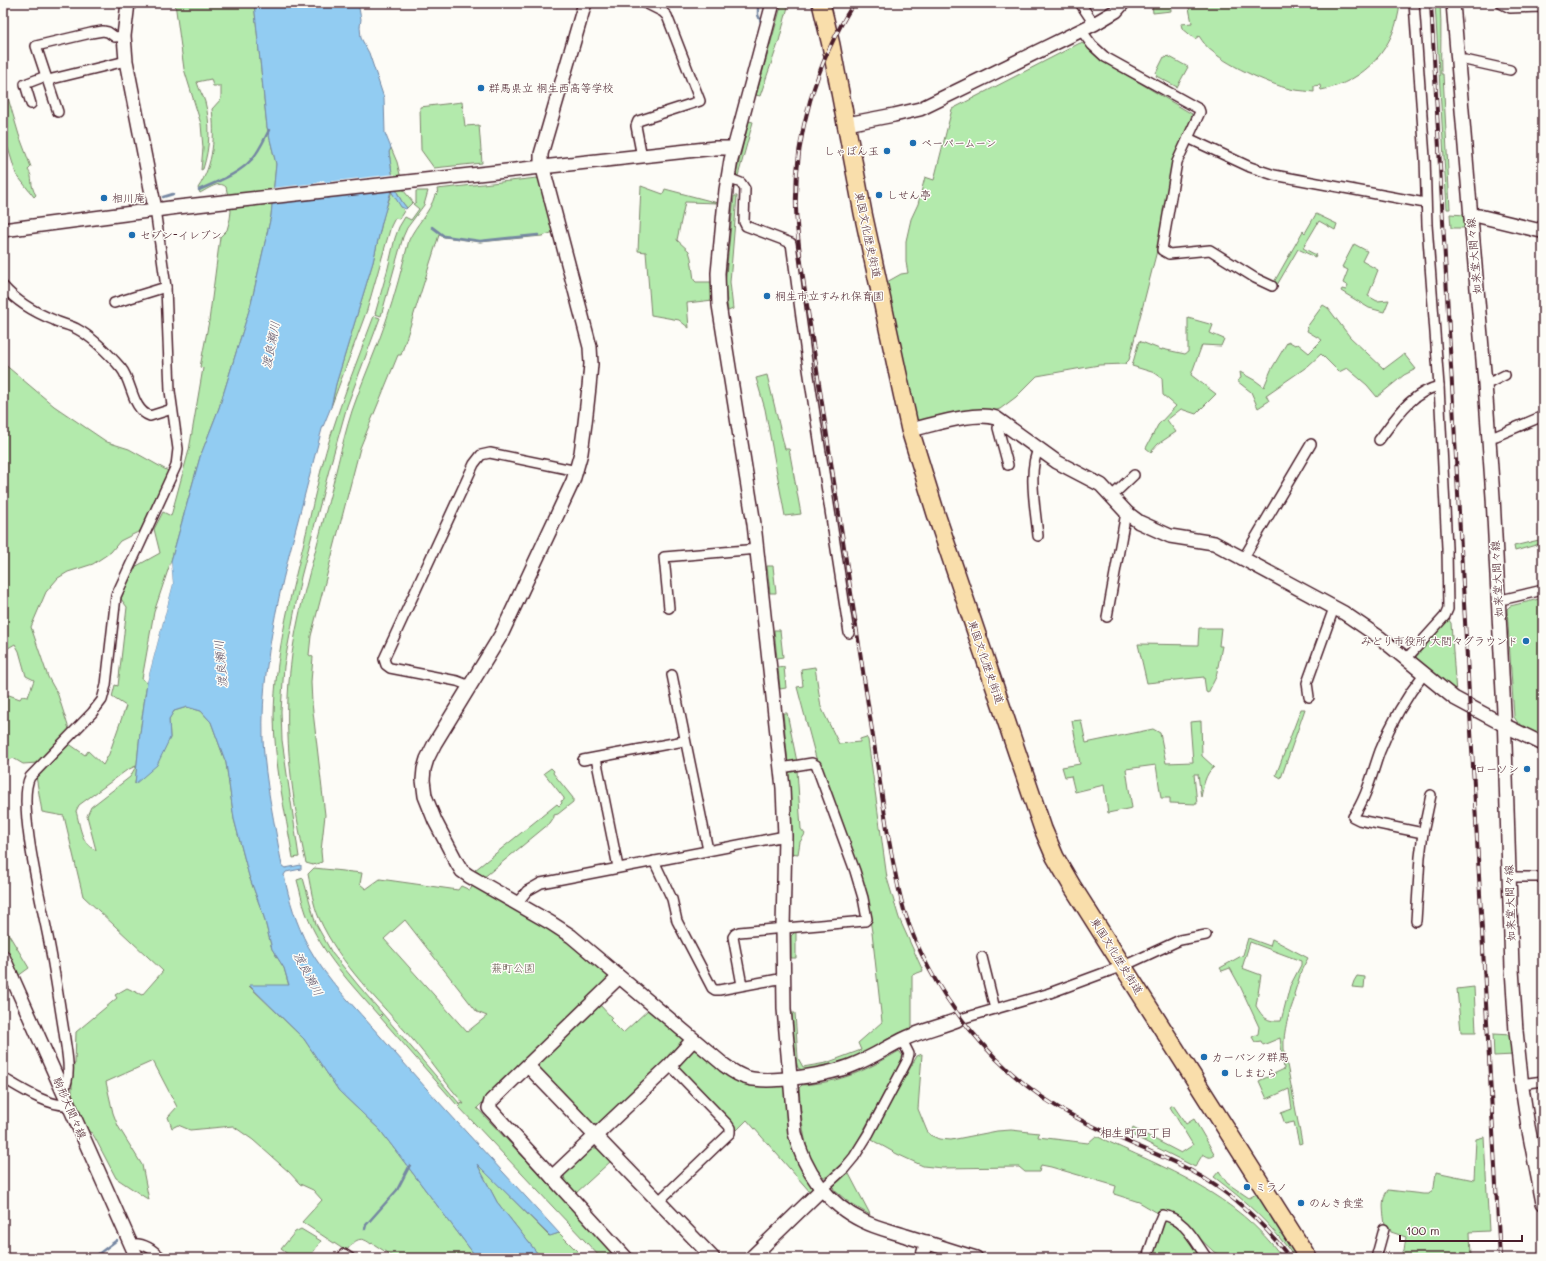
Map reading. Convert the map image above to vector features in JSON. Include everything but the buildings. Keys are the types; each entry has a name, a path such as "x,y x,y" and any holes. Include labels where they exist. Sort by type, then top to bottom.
{"highway":[{"name":"東国文化歴史街道","path":"821,3 825,42 847,124 864,213 910,430 938,521 1043,829 1055,857 1308,1258"}],"street":[{"path":"63,1091 68,1080 66,1052 54,968 29,835 26,812 26,784 35,772 96,708 103,697 106,685 112,619 116,594 176,466 178,449 172,409 166,287 155,209 126,61 124,36 128,3"},
{"path":"585,3 541,154 541,168 554,210 590,347 591,364 581,453 577,471 567,496 501,635 435,743 427,759 423,780 425,796 435,821 462,871 517,902 571,936 728,1069 740,1076 756,1080 789,1078 839,1070 864,1060 902,1040 927,1030 1040,996 1123,966 1180,940 1206,935"},
{"path":"642,157 636,126 638,121 700,101 670,21 663,12 645,3"},
{"path":"774,3 733,148 728,178 718,273 718,295 758,550 785,808 783,928 784,1023 794,1125 798,1146 810,1172 822,1189 839,1207 864,1222 976,1258"},
{"path":"1080,3 1094,24"},
{"path":"847,124 920,109 1094,24 1116,11 1123,3"},
{"path":"1406,659 1445,616 1448,609 1447,548 1439,386 1425,203 1425,158 1414,3"},
{"name":"如来堂大間々線","path":"1453,3 1489,438 1504,724 1514,1009 1521,1084 1532,1154 1543,1203"},
{"path":"1500,3 1510,8 1543,7"},
{"path":"1081,30 1092,45 1105,57 1199,109 1200,112 1177,162 1162,250 1169,254 1210,250 1255,278 1272,286"},
{"path":"58,112 36,46 103,31 108,32 115,37 124,36"},
{"path":"1458,60 1466,60 1510,70"},
{"path":"31,104 25,84 126,61"},
{"path":"1188,138 1250,167 1274,175 1425,203"},
{"path":"3,230 155,209 715,148 733,148"},
{"path":"728,178 737,180 745,189 744,222 746,226 791,243 808,369 849,634"},
{"path":"1471,216 1480,216 1541,231 1543,227"},
{"path":"3,286 31,308 54,320 77,329 93,340 110,355 124,371 141,411 150,416 172,409"},
{"path":"114,303 166,287"},
{"path":"1485,384 1506,375"},
{"path":"1379,440 1410,401 1419,393 1439,386"},
{"path":"910,430 979,415 991,416 1000,420 1066,467 1101,485 1127,513 1139,522 1162,533 1175,537 1214,543 1334,608 1369,630 1454,698 1543,744"},
{"path":"1489,438 1543,416"},
{"path":"1000,420 998,428 1008,465"},
{"path":"1243,559 1310,444"},
{"path":"1038,536 1033,478 1034,459 1039,448"},
{"path":"470,686 458,681 390,668 386,665 384,659 474,464 481,455 490,453 577,471"},
{"path":"1112,496 1134,475"},
{"path":"1107,616 1127,513"},
{"path":"668,608 664,557 758,550"},
{"path":"1498,599 1506,599 1543,590"},
{"path":"1309,697 1307,683 1334,608"},
{"path":"1423,833 1359,820 1353,817 1374,773 1394,719 1406,697 1424,674"},
{"path":"672,675 684,740 708,850"},
{"path":"583,760 684,740"},
{"path":"596,758 618,868"},
{"path":"742,985 733,937 735,934 739,932 867,920 863,898 855,871 816,765 812,763 781,768"},
{"path":"1416,922 1420,856 1431,795"},
{"path":"517,902 527,892 542,883 654,860 785,836"},
{"path":"654,860 672,899 677,921 712,988 719,990 784,978"},
{"path":"1510,877 1543,877"},
{"name":"駒形大間々線","path":"3,957 137,1258"},
{"path":"982,957 995,1009"},
{"path":"619,977 491,1101 489,1108 626,1258"},
{"path":"552,1177 670,1065 693,1040"},
{"path":"751,1258 850,1162 869,1133 907,1061 909,1054 902,1040"},
{"path":"659,1202 730,1132 728,1125 670,1065"},
{"path":"528,1066 713,1258"},
{"path":"3,1078 30,1094 58,1105 69,1105"},
{"path":"1521,1084 1543,1081"},
{"path":"1147,1258 1158,1222 1162,1215 1173,1218 1186,1228 1206,1258"},
{"path":"1376,1258 1384,1229"},
{"path":"922,1258 927,1242"},
{"path":"131,1244 141,1244 148,1247 162,1258"}],"green space":[{"path":"175,3 254,3 267,127 276,164 271,216 251,304 219,408 200,457 171,561 154,612 142,679 147,682 135,784 170,738 169,719 174,711 187,707 201,711 211,722 226,763 234,819 249,876 264,917 272,949 284,968 289,986 249,986 304,1039 339,1091 380,1130 477,1258 395,1258 372,1243 371,1244 360,1239 346,1251 302,1222 322,1200 313,1190 300,1184 289,1172 253,1140 233,1126 190,1130 178,1125 172,1128 168,1117 177,1107 153,1061 106,1082 113,1113 118,1126 142,1165 149,1200 116,1178 92,1133 87,1131 72,1096 72,1065 75,1064 76,1032 117,998 115,995 127,988 142,995 163,971 83,896 64,816 42,812 36,776 68,743 85,755 88,751 103,765 109,754 126,706 112,697 115,685 118,686 127,607 121,599 133,568 160,553 154,529 163,512 171,516 189,450 203,368 200,367 209,321 220,237 227,230 231,211 226,187 220,184 210,187 200,193 198,188 210,160 213,140 212,109 221,99 221,86 213,86 211,79 197,82 205,102 209,127 207,152 203,169 201,170 203,148 201,124 184,69","holes":["136,766 130,777 91,807 87,816 96,850 87,844 84,839 76,811 79,805 127,770"]},
{"path":"782,3 789,3 779,41 760,96 756,95"},
{"path":"1170,3 1171,11 1153,13 1152,4"},
{"path":"1188,3 1400,3 1392,34 1385,48 1376,60 1364,71 1351,79 1337,86 1321,90 1320,85 1314,86 1314,92 1295,90 1276,85 1220,58 1209,49 1199,36 1195,39 1182,28 1181,24 1192,23"},
{"path":"1435,3 1440,3 1441,74 1443,74 1450,209 1447,209"},
{"path":"1080,43 1084,44 1103,61 1192,114 1129,360 1125,364 1099,365 1037,376 1016,397 1000,409 993,411 960,413 918,421 915,419 885,283 901,274 908,273 906,262 906,241 911,219 918,204 925,177 934,180 952,109"},
{"path":"1168,56 1188,67 1177,87 1156,76 1164,57 1166,58"},
{"path":"3,81 19,135 31,167 28,170 31,175 33,188 36,195 34,197 16,174 8,148 3,143"},
{"path":"462,102 465,126 479,125 482,163 434,168 421,150 420,107"},
{"path":"749,121 753,122 738,176 736,174"},
{"path":"391,148 397,162 404,191 413,202 407,208 399,196 392,175 389,152"},
{"path":"537,178 539,180 554,232 542,236 480,242 439,235 401,355 398,355 360,448 311,636 309,655 313,657 311,682 312,703 325,815 321,851 322,862 313,865 306,863 293,791 288,743 288,695 292,651 304,592 348,424 389,311 409,240 430,207 435,195 438,194 437,189"},
{"path":"641,186 663,194 665,189 718,203 685,202 677,240 689,251 694,280 696,282 712,282 713,300 687,303 689,328 679,320 651,315 646,252 638,251"},
{"path":"392,191 404,211 399,219 395,218 391,226 367,310 331,407 336,384 373,262 384,214"},
{"path":"416,191 428,191 424,205 407,228 403,237 381,316 375,314 395,238 405,217 411,220 419,209 413,204 416,202"},
{"path":"734,196 737,196 730,282 733,309 728,311 725,284"},
{"path":"1316,214 1337,224 1335,230 1319,221 1303,248 1316,255 1315,257 1298,249 1277,285 1273,284 1303,231 1305,233"},
{"path":"1450,214 1465,215 1467,228 1451,228"},
{"path":"1354,244 1367,251 1362,261 1378,270 1368,296 1377,301 1389,300 1384,312 1369,308 1341,291 1342,289 1346,290 1348,286 1343,283 1348,270 1342,267"},
{"path":"1323,305 1328,308 1350,337 1384,369 1404,354 1416,369 1404,375 1377,397 1367,385 1347,368 1339,372 1321,354 1308,366 1266,395 1269,401 1258,408 1251,392 1237,381 1241,378 1240,372 1264,387 1271,370 1288,341 1295,345 1298,344 1309,353 1322,340 1307,331 1307,327"},
{"path":"374,316 380,318 347,406 329,470 301,577 284,666 281,711 282,740 299,857 293,858 280,787 274,733 275,693 280,651 293,588 326,451 346,391"},
{"path":"1188,318 1213,325 1210,333 1224,339 1221,346 1202,345 1191,375 1216,394 1196,414 1181,409 1167,420 1176,432 1158,444 1151,452 1146,448 1158,425 1176,406 1163,395 1162,378 1155,373 1132,366 1139,341 1162,350 1185,354 1188,352"},
{"path":"3,363 54,406 107,442 129,449 170,472 140,531 120,541 111,552 93,564 68,572 58,578 46,592 31,627 48,677 58,695 69,729 37,763 23,764 13,758 8,761 3,759 3,696 9,695 20,699 22,696 28,697 34,680 26,676 19,651 15,644 3,651"},
{"path":"767,375 785,449 789,449 801,514 785,516 765,409 756,378"},
{"path":"1543,539 1543,543 1515,551 1514,546"},
{"path":"767,566 773,566 776,593 770,593"},
{"name":"みどり市役所 大間々グラウンド","path":"1543,598 1543,736 1520,726 1514,717 1507,609 1510,606"},
{"path":"1448,619 1451,623 1456,694 1415,658"},
{"path":"1199,628 1221,628 1219,646 1222,646 1216,677 1208,693 1206,692 1204,677 1147,683 1138,644 1198,645"},
{"path":"774,630 780,630 783,657 777,658"},
{"path":"784,667 786,688 780,689 778,668"},
{"path":"815,667 821,707 839,744 860,742 860,739 866,737 868,740 887,878 899,918 923,971 912,975 912,1029 864,1054 830,1066 802,1070 798,1068 796,1061 792,1013 795,1013 798,1058 803,1067 826,1063 861,1050 858,1043 882,1022 872,932 867,902 850,850 816,758 797,687 803,686 801,669"},
{"path":"1301,709 1305,709 1281,778 1276,775"},
{"path":"783,713 787,713 797,762 788,764"},
{"path":"1081,720 1086,743 1153,729 1160,733 1166,763 1193,762 1190,722 1201,721 1202,756 1214,767 1206,777 1201,797 1198,774 1194,774 1197,804 1170,803 1170,798 1161,798 1156,765 1126,769 1132,808 1108,813 1104,785 1075,792 1071,776 1065,777 1062,767 1080,764 1072,721"},
{"path":"551,768 554,771 553,773 573,798 573,802 558,814 554,815 550,823 484,877 475,870 557,804 559,806 562,803 561,801 564,800 544,773"},
{"path":"797,770 801,829 805,834 800,842 798,854 790,853 791,829 788,771"},
{"name":"蕪町公園","path":"314,868 362,873 360,884 366,889 380,879 458,890 461,886 470,890 473,885 555,931 610,975 610,981 477,1108 618,1258 601,1258 459,1107 459,1104 457,1105 380,1017 382,1015 381,1014 379,1016 338,968 328,955 312,928 297,880 303,878 316,924 332,953 459,1103 464,1104 420,1048 349,967 338,952 317,913 308,874","holes":["405,920 477,1012 487,1016 467,1032 384,939"]},
{"path":"3,925 29,968 18,976 3,942"},
{"path":"796,931 796,958 791,958 791,936"},
{"path":"1248,938 1270,946 1272,939 1308,958 1302,969 1294,994 1295,997 1284,1035 1284,1049 1302,1143 1299,1144 1294,1122 1285,1124 1281,1113 1292,1109 1289,1089 1267,1099 1259,1081 1284,1069 1280,1038 1263,1045 1261,1041 1255,1042 1252,1037 1258,1034 1259,1027 1241,988 1230,968 1222,971 1220,968 1243,955","holes":["1250,942 1301,961 1301,965 1290,986 1281,1021 1269,1020 1261,1014 1256,1006 1261,975 1242,968"]},
{"path":"1357,976 1365,977 1364,988 1352,987"},
{"path":"1474,987 1476,1032 1461,1032 1457,989"},
{"path":"599,1004 612,1018 610,1020 623,1033 649,1009 684,1038 684,1044 599,1126 593,1126 538,1069 538,1062"},
{"path":"1493,1034 1511,1035 1514,1055 1494,1056"},
{"path":"691,1050 698,1050 718,1067 779,1083 785,1088 793,1148 801,1167 813,1185 811,1193 747,1120 737,1130 679,1069 678,1063"},
{"path":"899,1051 904,1057 850,1155 828,1177 824,1177 817,1170 807,1149 802,1123 799,1088 802,1085 829,1081 864,1070"},
{"path":"922,1054 918,1109 930,1135 939,1139 951,1140 997,1131 1011,1130 1039,1133 1038,1137 1088,1143 1096,1136 1174,1172 1221,1200 1244,1216 1264,1235 1283,1258 1225,1258 1214,1252 1176,1216 1156,1212 1139,1202 1114,1194 1116,1186 1051,1167 1041,1165 1039,1172 1025,1172 1019,1167 942,1168 923,1166 870,1139 917,1056"},
{"path":"1173,1105 1186,1124 1194,1119 1215,1155 1209,1157 1203,1154 1195,1167 1130,1134 1133,1128 1181,1153 1193,1145 1170,1107"},
{"path":"1484,1137 1489,1231 1470,1232 1471,1258 1399,1258 1404,1250 1406,1237 1391,1232 1390,1228 1385,1225 1383,1202 1388,1190 1429,1194 1434,1188 1436,1172 1474,1180 1476,1139"},
{"path":"592,1148 598,1148 611,1161 576,1193 565,1181 564,1175"},
{"path":"476,1162 549,1236 559,1233 584,1258 541,1258 497,1202"},
{"path":"1219,1171 1227,1183 1249,1198 1258,1193 1300,1258 1295,1258 1268,1224 1258,1214 1214,1177"},
{"path":"848,1172 870,1215 851,1204 834,1190 833,1185"},
{"path":"1163,1219 1176,1224 1181,1228 1201,1258 1150,1258"},
{"path":"301,1229 321,1241 309,1258 293,1258 281,1249 295,1232"}],"water":[{"name":"渡良瀬川","path":"254,3 358,3 361,19 361,38 369,53 384,98 385,133 391,148 389,152 392,175 399,196 407,208 401,207 391,191 373,262 336,384 331,407 322,429 279,596 272,632 263,704 264,756 282,866 285,868 301,865 301,869 286,872 284,875 286,884 293,911 300,929 308,946 323,970 424,1086 559,1233 550,1236 477,1164 497,1202 541,1258 477,1258 380,1130 339,1091 304,1039 249,985 289,985 284,968 272,949 264,917 249,876 234,819 226,763 211,722 201,711 187,707 174,711 169,719 170,738 157,765 135,784 147,682 173,584 171,561 200,457 219,408 251,304 271,216 276,164 267,127"}],"pier":[{"path":"395,174 397,189 270,203 271,188 317,183 323,180 326,182"},
{"path":"171,561 173,584 147,682 145,681 171,584 169,566"}],"waterway":[{"path":"758,3 758,15 762,24"},
{"path":"199,190 227,177 246,165 254,157 269,130"},
{"path":"163,197 173,194"},
{"path":"432,227 444,236 480,241 538,235"},
{"path":"365,1229 366,1225 397,1190 410,1165"},
{"path":"93,1258 117,1240"}],"railway":[{"path":"854,3 829,50 818,75 810,101 803,127 799,154 796,181 796,208 799,250 805,292 888,835 897,883 904,910 916,941 931,972 949,1002 970,1030 993,1056 1046,1100 1075,1117 1100,1130 1178,1164 1211,1182 1254,1216 1290,1258"},
{"path":"1431,3 1500,1258"}],"place":[{"name":"群馬県立 桐生西高等学校","path":"481,88"},
{"name":"ペーパームーン","path":"913,143"},
{"name":"しゃぼん玉","path":"887,151"},
{"name":"しせん亭","path":"879,195"},
{"name":"相川庵","path":"104,198"},
{"name":"セブン-イレブン","path":"132,235"},
{"name":"桐生市立すみれ保育園","path":"767,296"},
{"name":"みどり市役所 大間々グラウンド","path":"1526,641"},
{"name":"ローソン","path":"1527,769"},
{"name":"カーバンク群馬","path":"1204,1057"},
{"name":"しまむら","path":"1225,1073"},
{"name":"ミラノ","path":"1247,1187"},
{"name":"のんき食堂","path":"1301,1203"}],"district":[{"name":"相生町四丁目","path":"1136,1133"}]}
